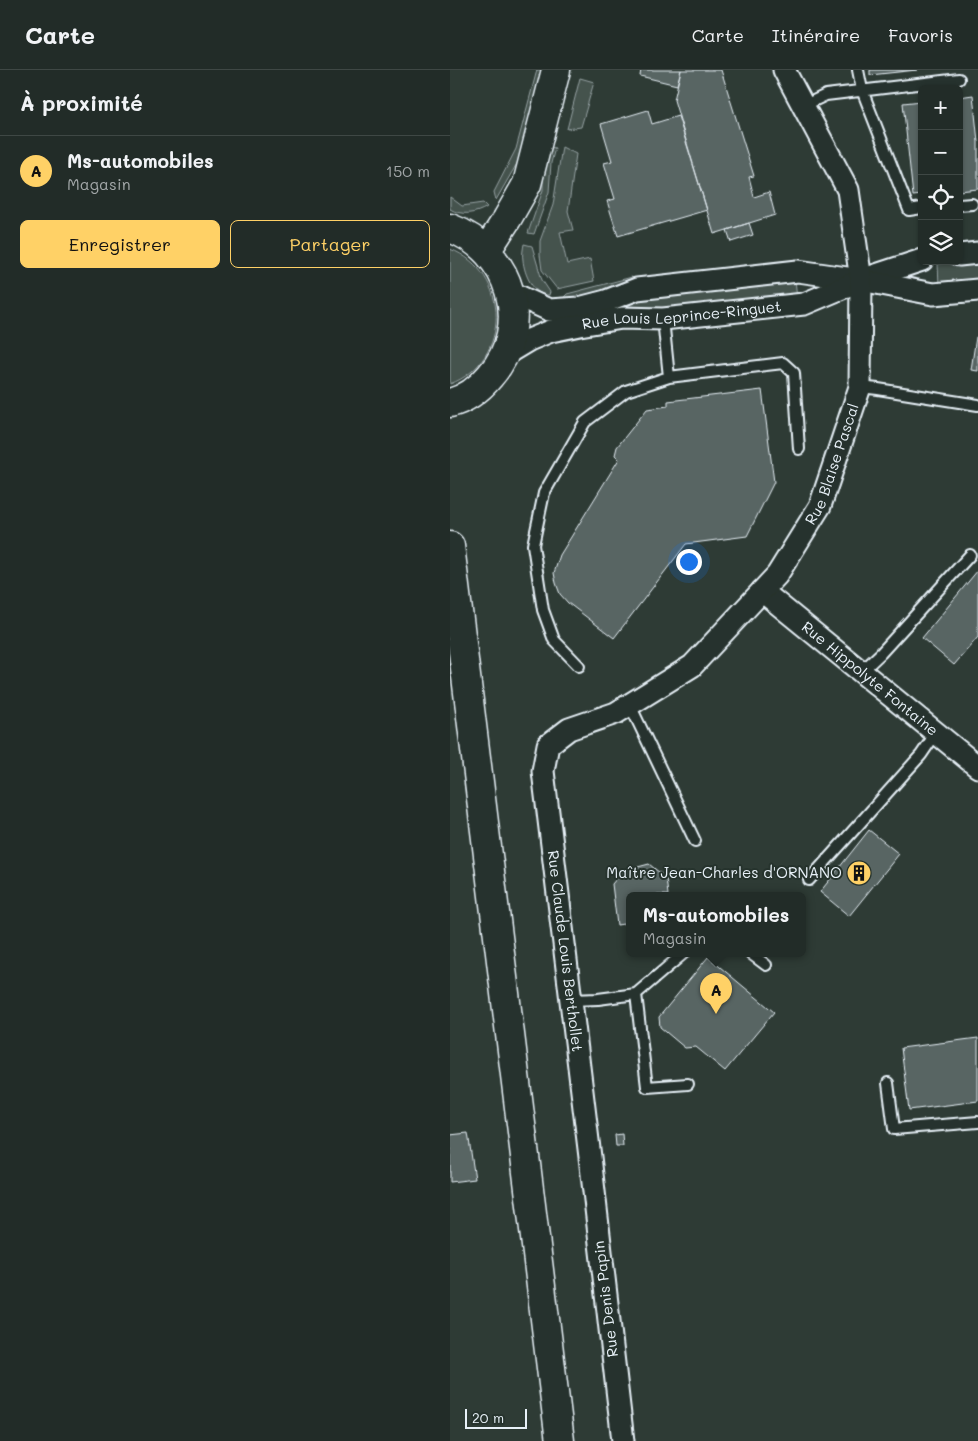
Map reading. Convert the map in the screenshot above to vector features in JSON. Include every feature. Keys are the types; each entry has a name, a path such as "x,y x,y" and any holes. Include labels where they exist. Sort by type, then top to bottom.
{"main road":[{"path":"487,250 527,184 556,70"},
{"path":"450,228 464,233 487,250 501,269 510,292 512,324 510,342 499,366 481,386 459,401 450,403"},
{"path":"450,546 560,1441"}],"street":[{"name":"Rue Blaise Pascal","path":"548,745 569,729 616,713 692,666 777,575 820,506 860,387 861,280 848,190 784,70"},
{"path":"963,255 978,253"},
{"name":"Rue Louis Leprince-Ringuet","path":"504,355 529,340 551,331 622,318 663,319 804,304 861,280 918,261"},
{"name":"Rue Louis Leprince-Ringuet","path":"510,292 549,310 579,308 606,301 637,288 798,271 861,280 933,294 978,290"},
{"name":"Rue Hippolyte Fontaine","path":"762,591 978,767"},
{"name":"Rue Claude Louis Berthollet","path":"548,745 542,771 590,1157"},
{"name":"Rue Denis Papin","path":"590,1157 623,1441"}],"lane":[{"path":"858,70 862,90 909,210 918,209"},
{"path":"803,106 826,95 959,79"},
{"path":"963,205 972,204"},
{"path":"663,319 669,377"},
{"path":"579,666 554,640 543,610 533,545 544,492 585,422 626,391 669,377 783,363 794,373 799,450"},
{"path":"860,387 978,406"},
{"path":"861,672 970,554"},
{"path":"630,704 695,841"},
{"path":"809,880 921,756 936,733"},
{"path":"571,1000 636,994 679,957"},
{"path":"755,957 766,965"},
{"path":"636,994 647,1087 688,1084"},
{"path":"888,1083 894,1129 978,1122"}],"shaded area":[{"path":"537,70 545,70 523,153 496,200 494,192 516,149"},
{"path":"580,78 594,82 581,127 567,129"},
{"path":"548,147 555,148 551,163 549,192 534,234 528,233 543,190 543,170"},
{"path":"562,147 576,154 568,211 573,230 560,232 567,264 590,259 594,281 557,289 542,270 540,241 553,205"},
{"path":"450,197 462,206 483,203 487,207 473,213 459,213 450,209"},
{"path":"524,244 532,246 542,280 550,292 549,295 538,292 527,277 523,258"},
{"path":"450,249 470,260 484,277 493,296 496,317 493,337 485,356 470,373 450,384"},
{"path":"978,260 978,281 939,285 938,265 963,265 963,262"},
{"path":"632,277 634,281 578,297 563,298 567,294"},
{"path":"795,279 797,299 666,312 613,308 662,292"}],"building":[{"path":"641,70 681,70 677,85 640,76"},
{"path":"681,70 721,70 754,176 749,177 754,197 769,192 775,215 714,234 674,100"},
{"path":"870,70 917,70 870,75"},
{"path":"973,95 978,142 978,189 963,191 963,130 963,96"},
{"path":"918,101 918,195 913,196 903,103"},
{"path":"648,110 652,124 678,116 707,210 618,236 607,201 615,199 604,163 612,161 601,124"},
{"path":"749,223 753,235 731,242 727,230"},
{"path":"976,337 978,337 978,371 971,370"},
{"path":"762,390 774,482 747,536 686,544 614,638 568,603 560,594 554,573 560,555 619,459 615,455 617,447 647,409 668,406 668,401"},
{"path":"978,570 978,637 954,665 922,638"},
{"name":"Maître Jean-Charles d'ORNANO","path":"869,830 899,854 849,916 820,892"},
{"path":"649,864 666,878 668,892 626,892 626,924 617,925 612,884 623,871"},
{"path":"708,957 774,1012 725,1071 696,1047 685,1048 660,1027 659,1017"},
{"path":"978,1038 978,1101 909,1110 901,1048"},
{"path":"468,1133 475,1179 450,1182 450,1135"},
{"path":"622,1134 623,1146 616,1146 615,1135"}],"place":[{"name":"Maître Jean-Charles d'ORNANO","path":"859,873"},
{"name":"Ms-automobiles","path":"716,1014"}]}
